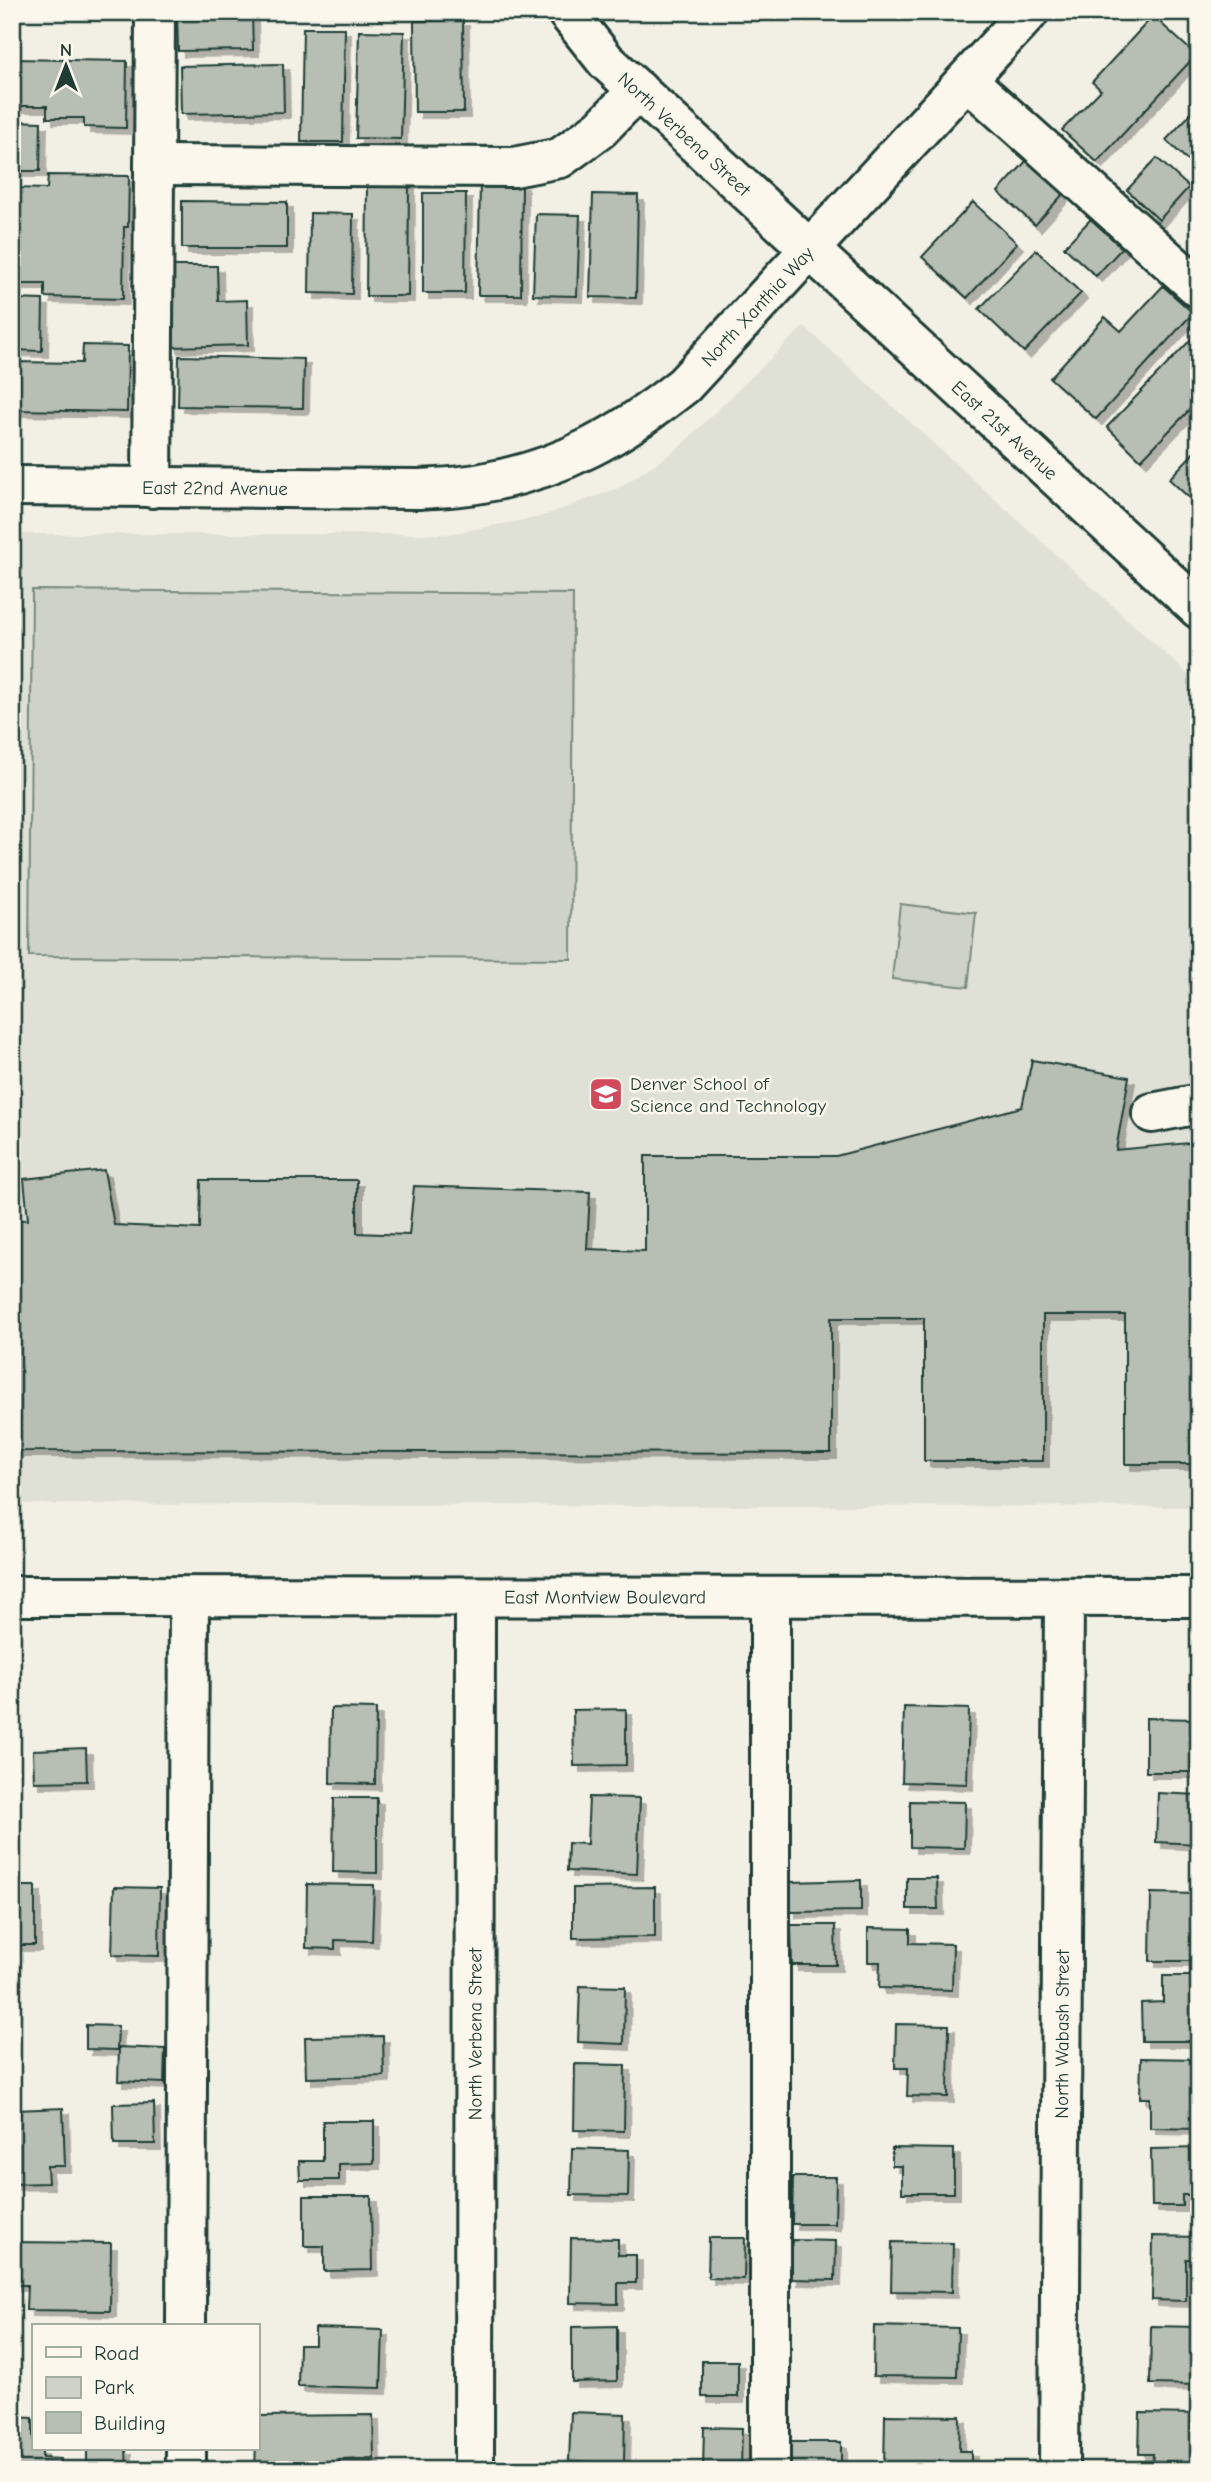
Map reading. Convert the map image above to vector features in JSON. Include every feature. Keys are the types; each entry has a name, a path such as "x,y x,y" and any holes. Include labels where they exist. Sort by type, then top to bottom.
{"street":[{"path":"152,488 155,12"},
{"name":"North Verbena Street","path":"567,12 606,61 809,250"},
{"name":"North Xanthia Way","path":"418,489 481,484 535,471 593,447 641,419 684,385 1029,12"},
{"path":"967,80 1199,288"},
{"path":"154,165 514,167 560,158 600,130 638,90"},
{"name":"East 21st Avenue","path":"809,250 1199,609"},
{"name":"East 22nd Avenue","path":"12,486 418,489"},
{"path":"1152,1113 1199,1104"},
{"name":"East Montview Boulevard","path":"12,1596 1199,1597"},
{"path":"186,2324 190,1597"},
{"name":"North Verbena Street","path":"474,2470 475,1597"},
{"path":"770,1597 770,2470"},
{"name":"North Wabash Street","path":"1059,2470 1064,1597"},
{"path":"186,2450 186,2470"}],"shaded area":[{"name":"Denver School of Science and Technology","path":"804,326 1199,684 1199,1507 12,1504 12,534 448,534 540,517 618,488 676,450"}],"green space":[{"path":"32,590 573,594 571,959 29,956"},
{"path":"900,904 976,913 968,987 892,979"}],"building":[{"path":"177,12 252,12 253,50 178,51"},
{"path":"1153,16 1196,55 1097,162 1062,130 1101,90 1092,82"},
{"path":"463,20 464,112 415,112 414,21"},
{"path":"303,28 345,28 343,142 301,142"},
{"path":"359,31 404,32 401,139 356,138"},
{"path":"13,59 127,61 126,128 84,127 84,118 47,118 47,106 13,106"},
{"path":"283,64 284,112 181,114 180,66"},
{"path":"1199,105 1199,171 1166,140"},
{"path":"12,121 41,122 40,171 12,171"},
{"path":"1157,158 1189,187 1159,220 1127,190"},
{"path":"1028,159 1065,192 1035,225 998,192"},
{"path":"48,175 129,176 128,227 124,227 123,299 45,297 45,284 13,284 14,188 47,189"},
{"path":"367,182 409,182 408,296 366,296"},
{"path":"480,182 522,183 521,295 478,295"},
{"path":"423,193 466,193 465,293 423,293"},
{"path":"593,194 638,195 636,298 590,297"},
{"path":"182,201 287,202 287,248 182,248"},
{"path":"973,202 1017,243 967,298 922,257"},
{"path":"310,213 353,214 352,294 309,293"},
{"path":"536,214 580,215 577,296 533,295"},
{"path":"1091,219 1122,248 1096,276 1064,247"},
{"path":"1036,250 1081,293 1024,352 979,309"},
{"path":"170,266 217,266 218,301 247,300 248,345 172,347"},
{"path":"1163,286 1193,313 1096,419 1050,378 1105,317 1121,331"},
{"path":"12,299 43,300 42,351 12,350"},
{"path":"1199,331 1199,400 1141,460 1107,427"},
{"path":"83,345 128,346 127,412 12,410 13,362 82,363"},
{"path":"179,356 304,359 303,408 178,406"},
{"path":"1199,447 1199,507 1169,479"},
{"path":"1032,1060 1129,1077 1116,1150 1199,1142 1199,1464 1125,1464 1125,1315 1043,1315 1043,1461 924,1461 924,1318 831,1318 831,1453 12,1451 12,1219 28,1220 24,1179 104,1170 114,1225 200,1229 201,1180 357,1180 357,1233 409,1235 414,1186 590,1192 587,1249 645,1251 645,1156 836,1156 1022,1107"},
{"path":"904,1707 969,1709 967,1784 902,1782"},
{"path":"331,1708 376,1709 375,1784 330,1783"},
{"path":"626,1709 626,1765 574,1766 573,1710"},
{"path":"1146,1718 1199,1719 1199,1772 1146,1772"},
{"path":"86,1748 87,1781 34,1782 33,1750"},
{"path":"1158,1793 1199,1795 1199,1844 1156,1842"},
{"path":"589,1797 640,1798 637,1874 567,1871 568,1843 587,1844"},
{"path":"334,1798 377,1798 377,1873 333,1872"},
{"path":"910,1801 965,1802 964,1848 910,1847"},
{"path":"907,1878 937,1878 938,1909 907,1909"},
{"path":"861,1880 861,1911 790,1912 790,1882"},
{"path":"307,1884 374,1885 372,1941 335,1940 335,1949 306,1948"},
{"path":"12,1886 35,1886 35,1945 12,1945"},
{"path":"114,1887 160,1888 159,1956 112,1955"},
{"path":"655,1887 655,1937 573,1938 573,1888"},
{"path":"1151,1893 1199,1894 1199,1961 1150,1961"},
{"path":"791,1925 835,1925 836,1965 792,1965"},
{"path":"868,1928 910,1929 910,1943 953,1944 952,1990 879,1988 880,1962 868,1962"},
{"path":"1163,1976 1199,1976 1199,2041 1142,2041 1141,2003 1163,2002"},
{"path":"580,1986 625,1987 624,2044 578,2042"},
{"path":"896,2024 949,2025 948,2097 907,2096 908,2068 895,2068"},
{"path":"86,2025 118,2026 117,2050 86,2049"},
{"path":"383,2036 384,2076 306,2078 305,2037"},
{"path":"119,2047 165,2049 164,2083 118,2081"},
{"path":"1141,2058 1199,2059 1199,2129 1150,2128 1150,2098 1140,2098"},
{"path":"575,2064 625,2065 624,2131 574,2130"},
{"path":"154,2103 155,2144 114,2144 113,2104"},
{"path":"63,2108 65,2166 47,2166 48,2183 12,2184 12,2127 17,2127 16,2110"},
{"path":"323,2121 374,2121 374,2163 339,2164 339,2180 300,2180 299,2161 323,2161"},
{"path":"572,2148 629,2150 628,2196 571,2195"},
{"path":"892,2148 954,2149 954,2193 902,2193 902,2166 892,2166"},
{"path":"1199,2148 1199,2195 1182,2195 1182,2206 1152,2206 1151,2149"},
{"path":"793,2177 836,2177 835,2224 792,2224"},
{"path":"304,2196 371,2196 372,2270 324,2271 324,2246 304,2246"},
{"path":"1153,2236 1199,2237 1199,2259 1186,2259 1186,2301 1152,2300"},
{"path":"571,2238 618,2239 618,2255 636,2255 636,2283 618,2283 618,2304 570,2303"},
{"path":"709,2238 745,2238 744,2279 708,2278"},
{"path":"792,2240 836,2241 835,2280 792,2279"},
{"path":"12,2242 111,2243 110,2311 26,2310 27,2285 12,2285"},
{"path":"892,2242 953,2243 952,2292 891,2291"},
{"path":"617,2326 617,2381 572,2382 572,2327"},
{"path":"874,2326 958,2328 957,2377 873,2376"},
{"path":"1151,2326 1199,2327 1199,2385 1150,2384"},
{"path":"315,2328 383,2330 381,2388 298,2386 299,2345 315,2345"},
{"path":"702,2361 738,2361 738,2397 702,2397"},
{"path":"571,2412 625,2414 624,2463 569,2461"},
{"path":"1140,2413 1199,2414 1199,2470 1152,2470 1153,2454 1139,2454"},
{"path":"373,2415 374,2459 339,2460 340,2470 255,2470 256,2450 259,2450 259,2416"},
{"path":"885,2415 960,2416 959,2451 971,2451 971,2470 884,2470"},
{"path":"12,2417 32,2418 32,2450 42,2450 42,2458 61,2459 61,2470 12,2470"},
{"path":"704,2427 742,2428 741,2470 703,2470"},
{"path":"786,2442 841,2442 841,2470 785,2470"},
{"path":"87,2450 126,2450 127,2470 87,2470"}],"place":[{"name":"Denver School of Science and Technology","path":"606,1094"}]}
